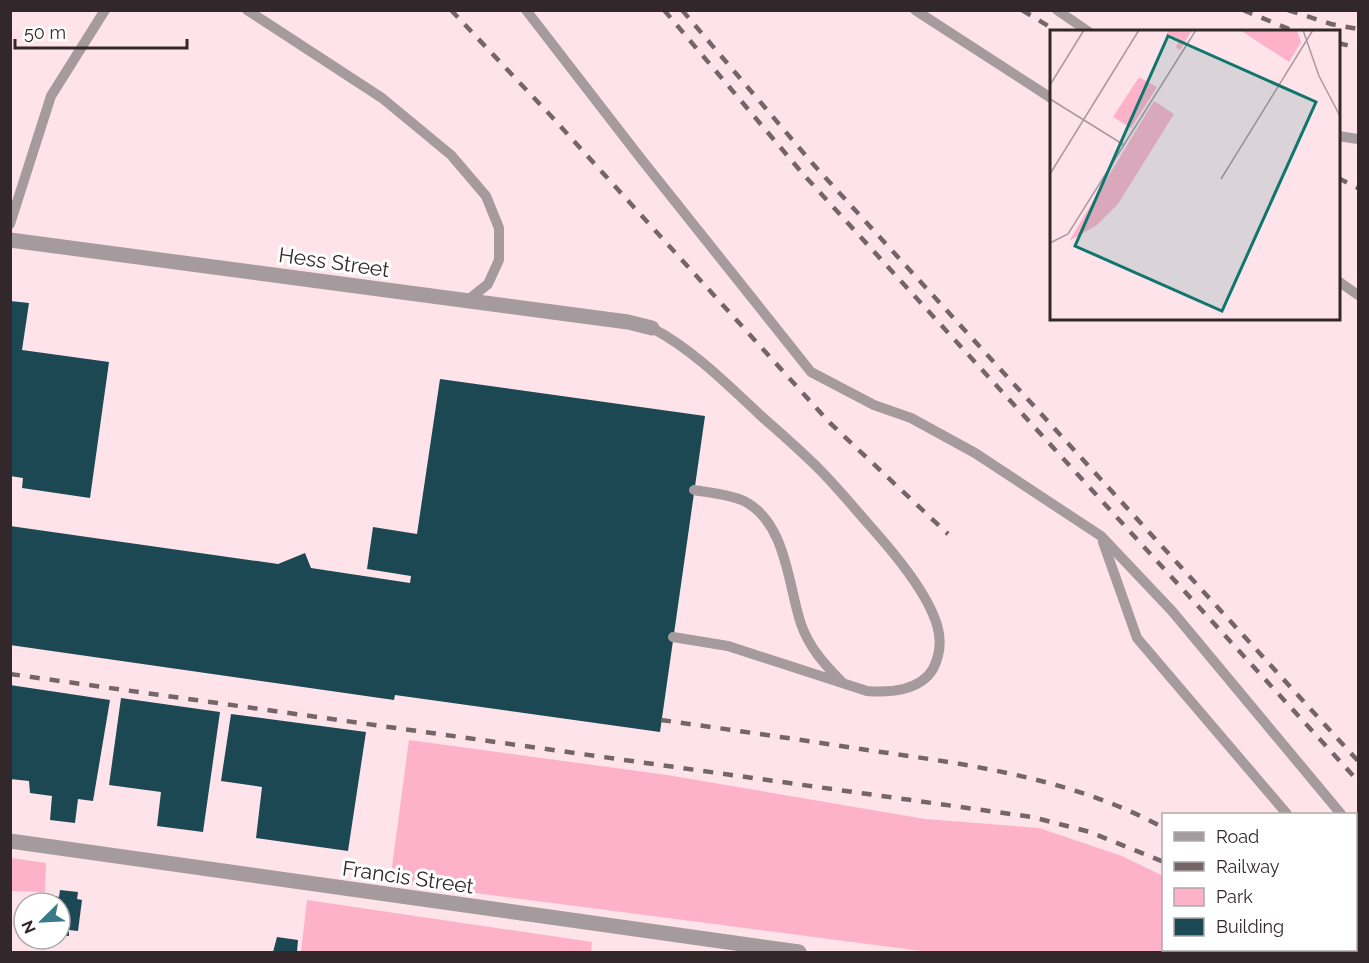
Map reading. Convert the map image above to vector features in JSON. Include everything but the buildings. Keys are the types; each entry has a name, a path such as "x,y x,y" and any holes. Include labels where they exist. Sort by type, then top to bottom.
{"street":[{"name":"Hess Street","path":"10,240 468,300 628,322 652,328"},
{"name":"Francis Street","path":"10,841 697,946 799,952"}],"lane":[{"path":"10,224 51,96 105,10"},
{"path":"247,10 382,98 452,155 486,195 499,228 499,260 488,284 468,300"},
{"path":"526,10 811,372 874,405 911,418 975,453 1101,536 1172,611 1340,813"},
{"path":"915,10 1050,97"},
{"path":"1057,10 1086,30"},
{"path":"1339,135 1359,139"},
{"path":"1339,281 1359,295"},
{"path":"652,328 686,349 820,470 895,554 917,586 937,624 941,642 938,660 930,673 916,685 881,692 867,691 728,646 672,637"},
{"path":"694,490 735,497 760,514 783,552 801,624 810,644 822,662 843,683"},
{"path":"1101,536 1137,638 1286,813"}],"green space":[{"path":"409,740 667,775 925,819 1039,828 1122,856 1162,876 1162,951 1292,952 929,952 390,882"},
{"path":"11,858 46,863 45,891 11,891"},
{"path":"307,900 592,942 591,952 301,952"}],"railway":[{"path":"451,10 552,117 830,423 948,534"},
{"path":"664,10 803,174 1358,781"},
{"path":"682,10 813,164 1358,761"},
{"path":"1022,10 1055,30"},
{"path":"1243,10 1291,30"},
{"path":"1288,10 1331,24 1358,29"},
{"path":"1339,43 1358,48"},
{"path":"1339,178 1358,188"},
{"path":"10,674 1032,817 1090,832 1162,861"},
{"path":"661,720 948,762 1022,776 1095,797 1162,827"}]}
